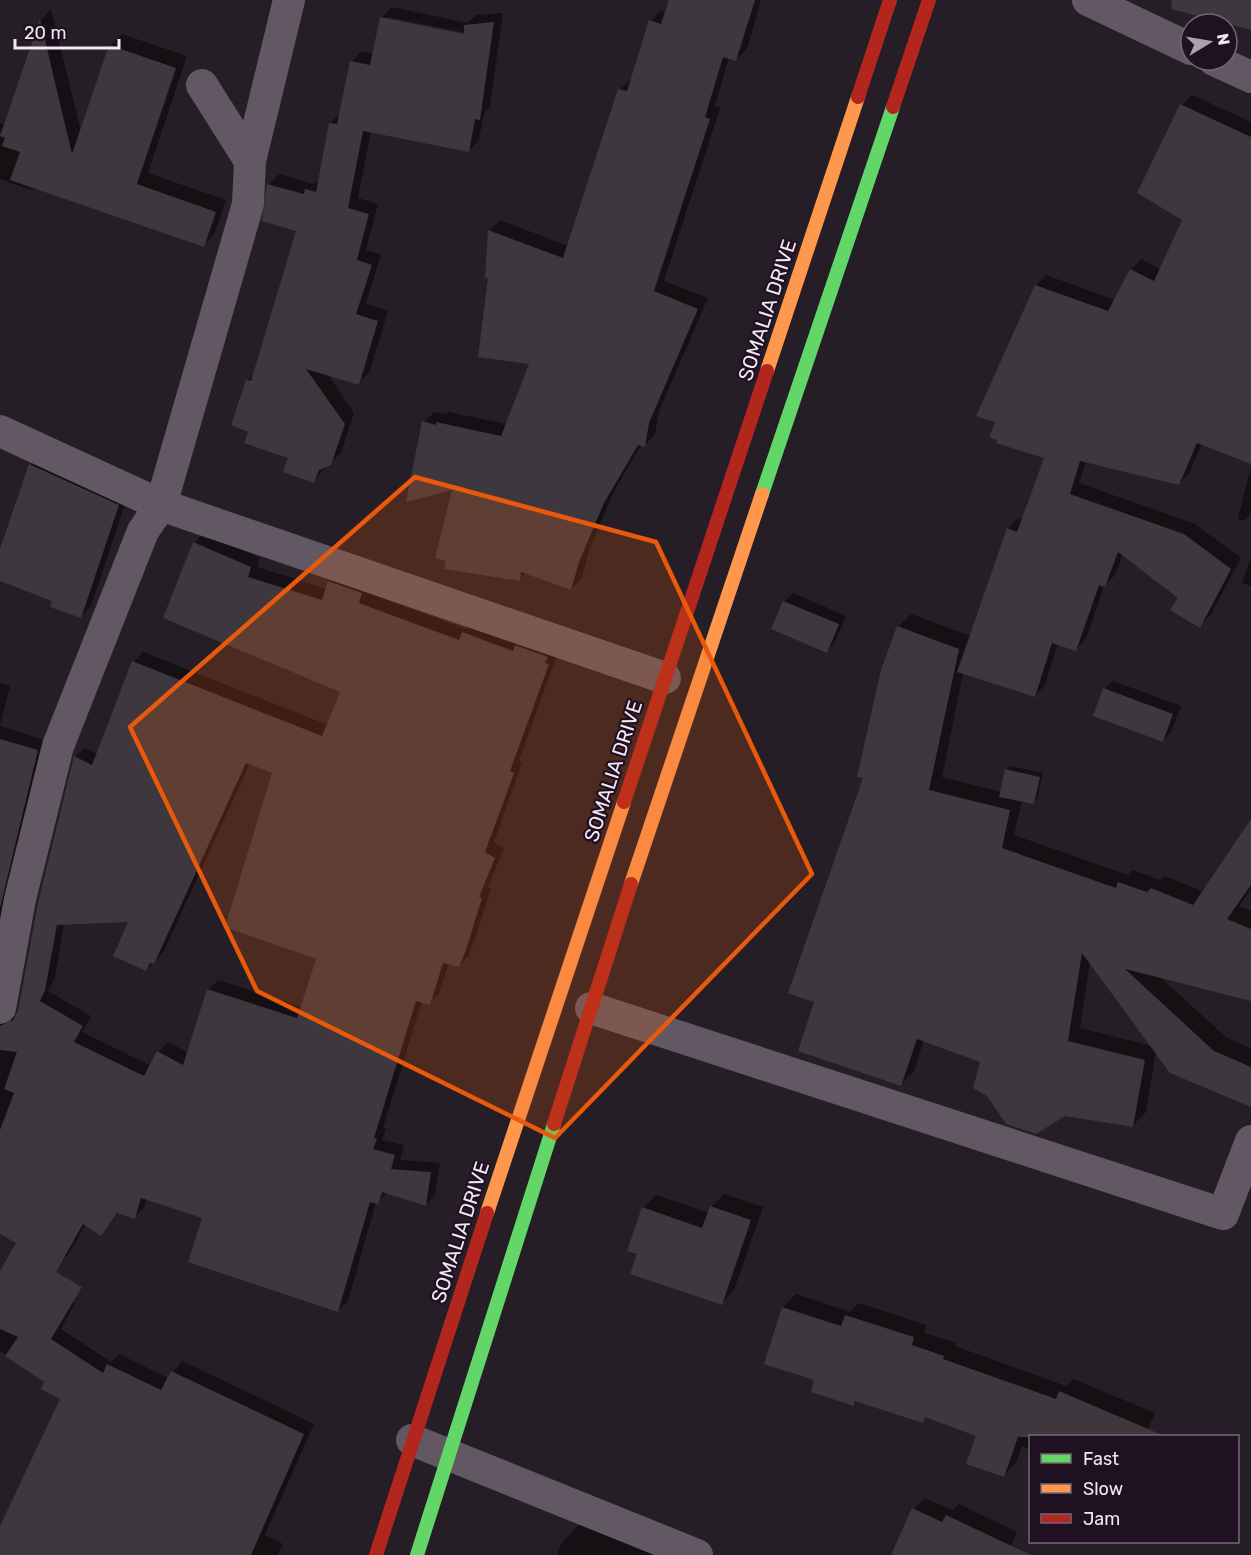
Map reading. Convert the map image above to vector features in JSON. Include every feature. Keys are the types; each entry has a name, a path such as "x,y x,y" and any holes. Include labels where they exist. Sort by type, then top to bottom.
{"main road":[{"name":"SOMALIA DRIVE","path":"376,1555 412,1440 890,0"},
{"path":"417,1555 591,1008 929,0"}],"street":[{"path":"0,1008 20,899 58,746 143,531 161,505 248,204 250,161 289,0"},
{"path":"1088,0 1179,43"},
{"path":"202,85 250,161"},
{"path":"0,431 161,505 665,678"},
{"path":"591,1008 1223,1214 1251,1141"},
{"path":"412,1440 697,1555"}],"highlighted area":[{"path":"415,477 656,542 812,874 555,1138 257,991 130,727"}],"building":[{"path":"669,0 755,0 736,61 723,57 705,117 710,119 654,291 698,309 649,423 645,447 638,445 604,503 579,562 571,590 521,572 520,581 444,569 446,561 435,558 452,490 406,502 422,421 501,436 529,364 478,357 488,278 485,278 488,230 563,258 618,89 627,91 649,20 661,24"},
{"path":"1172,0 1251,0 1251,30 1239,27 1239,12 1182,12 1171,9"},
{"path":"380,17 464,34 464,25 494,22 480,120 475,119 469,152 363,131 348,208 369,214 357,260 372,265 356,314 378,321 359,385 306,369 345,424 331,465 319,470 314,483 283,472 288,458 244,443 248,432 231,425 246,380 251,381 296,231 262,221 267,184 304,194 305,189 316,192 329,123 337,124 350,61 370,65"},
{"path":"40,19 72,154 109,45 176,68 137,184 216,212 204,247 10,180 20,152 2,146 5,138 0,136"},
{"path":"1180,104 1251,137 1251,464 1197,443 1179,485 1080,461 1070,494 1184,534 1231,569 1200,628 1170,610 1178,598 1118,552 1105,587 1099,585 1076,651 1052,643 1035,697 957,672 1007,528 1017,532 1044,458 996,443 997,440 989,437 995,422 976,416 1035,285 1108,311 1130,269 1154,281 1182,220 1137,193"},
{"path":"29,464 119,505 81,618 50,607 52,601 0,581 0,549"},
{"path":"193,542 251,567 248,577 322,600 328,581 362,593 359,603 459,640 462,632 513,651 515,645 548,657 545,663 549,664 510,771 514,773 485,852 495,858 479,897 482,898 466,950 459,967 443,963 430,1005 416,1001 374,1138 377,1139 373,1149 395,1155 391,1169 431,1172 426,1206 382,1192 378,1204 370,1202 338,1312 188,1262 202,1218 141,1198 135,1219 117,1213 101,1236 83,1224 56,1272 82,1287 51,1339 103,1373 107,1364 161,1390 171,1371 304,1434 251,1555 0,1555 0,1526 60,1399 41,1389 44,1382 5,1356 18,1337 0,1329 0,1271 16,1243 0,1234 0,1130 14,1093 4,1089 17,1052 0,1050 0,1026 13,1020 18,1011 38,903 74,756 92,765 132,661 322,736 340,692 163,618","holes":["246,763 272,773 225,927 316,959 297,1018 207,989 183,1065 157,1051 144,1076 74,1042 83,1026 40,1001 45,990 57,925 128,922 113,956 146,971 150,963 154,964"]},
{"path":"783,601 839,624 827,653 771,629"},
{"path":"897,626 959,649 929,790 1010,810 1002,848 1116,888 1118,882 1147,892 1151,888 1193,905 1251,819 1251,885 1227,919 1251,929 1251,1001 1125,969 1214,1051 1251,1067 1251,1107 1170,1073 1082,953 1068,1041 1145,1060 1133,1127 1065,1116 1036,1134 1006,1124 987,1096 973,1088 980,1062 917,1039 901,1086 798,1051 814,1002 788,993 863,778 857,777 881,670"},
{"path":"1103,688 1173,714 1163,742 1093,716"},
{"path":"0,739 38,750 0,908"},
{"path":"1005,769 1040,777 1034,804 999,797"},
{"path":"710,1206 751,1220 722,1305 630,1274 637,1254 627,1251 642,1207 702,1228"},
{"path":"782,1307 841,1326 845,1315 914,1337 912,1345 944,1356 943,1359 1056,1399 1059,1391 1162,1435 1029,1435 1029,1437 1018,1437 1004,1477 966,1464 976,1436 925,1417 923,1423 855,1401 854,1406 811,1392 814,1380 764,1364"},
{"path":"912,1508 942,1522 946,1515 1031,1555 891,1555"}],"traffic: fast":[{"path":"762,494 893,107"},
{"path":"417,1555 554,1124"}],"traffic: slow":[{"path":"767,371 858,97"},
{"path":"631,884 762,494"},
{"path":"487,1213 624,802"}],"traffic: jam":[{"path":"858,97 890,0"},
{"path":"893,107 929,0"},
{"path":"624,802 767,371"},
{"path":"554,1124 631,884"},
{"path":"376,1555 487,1213"}]}
